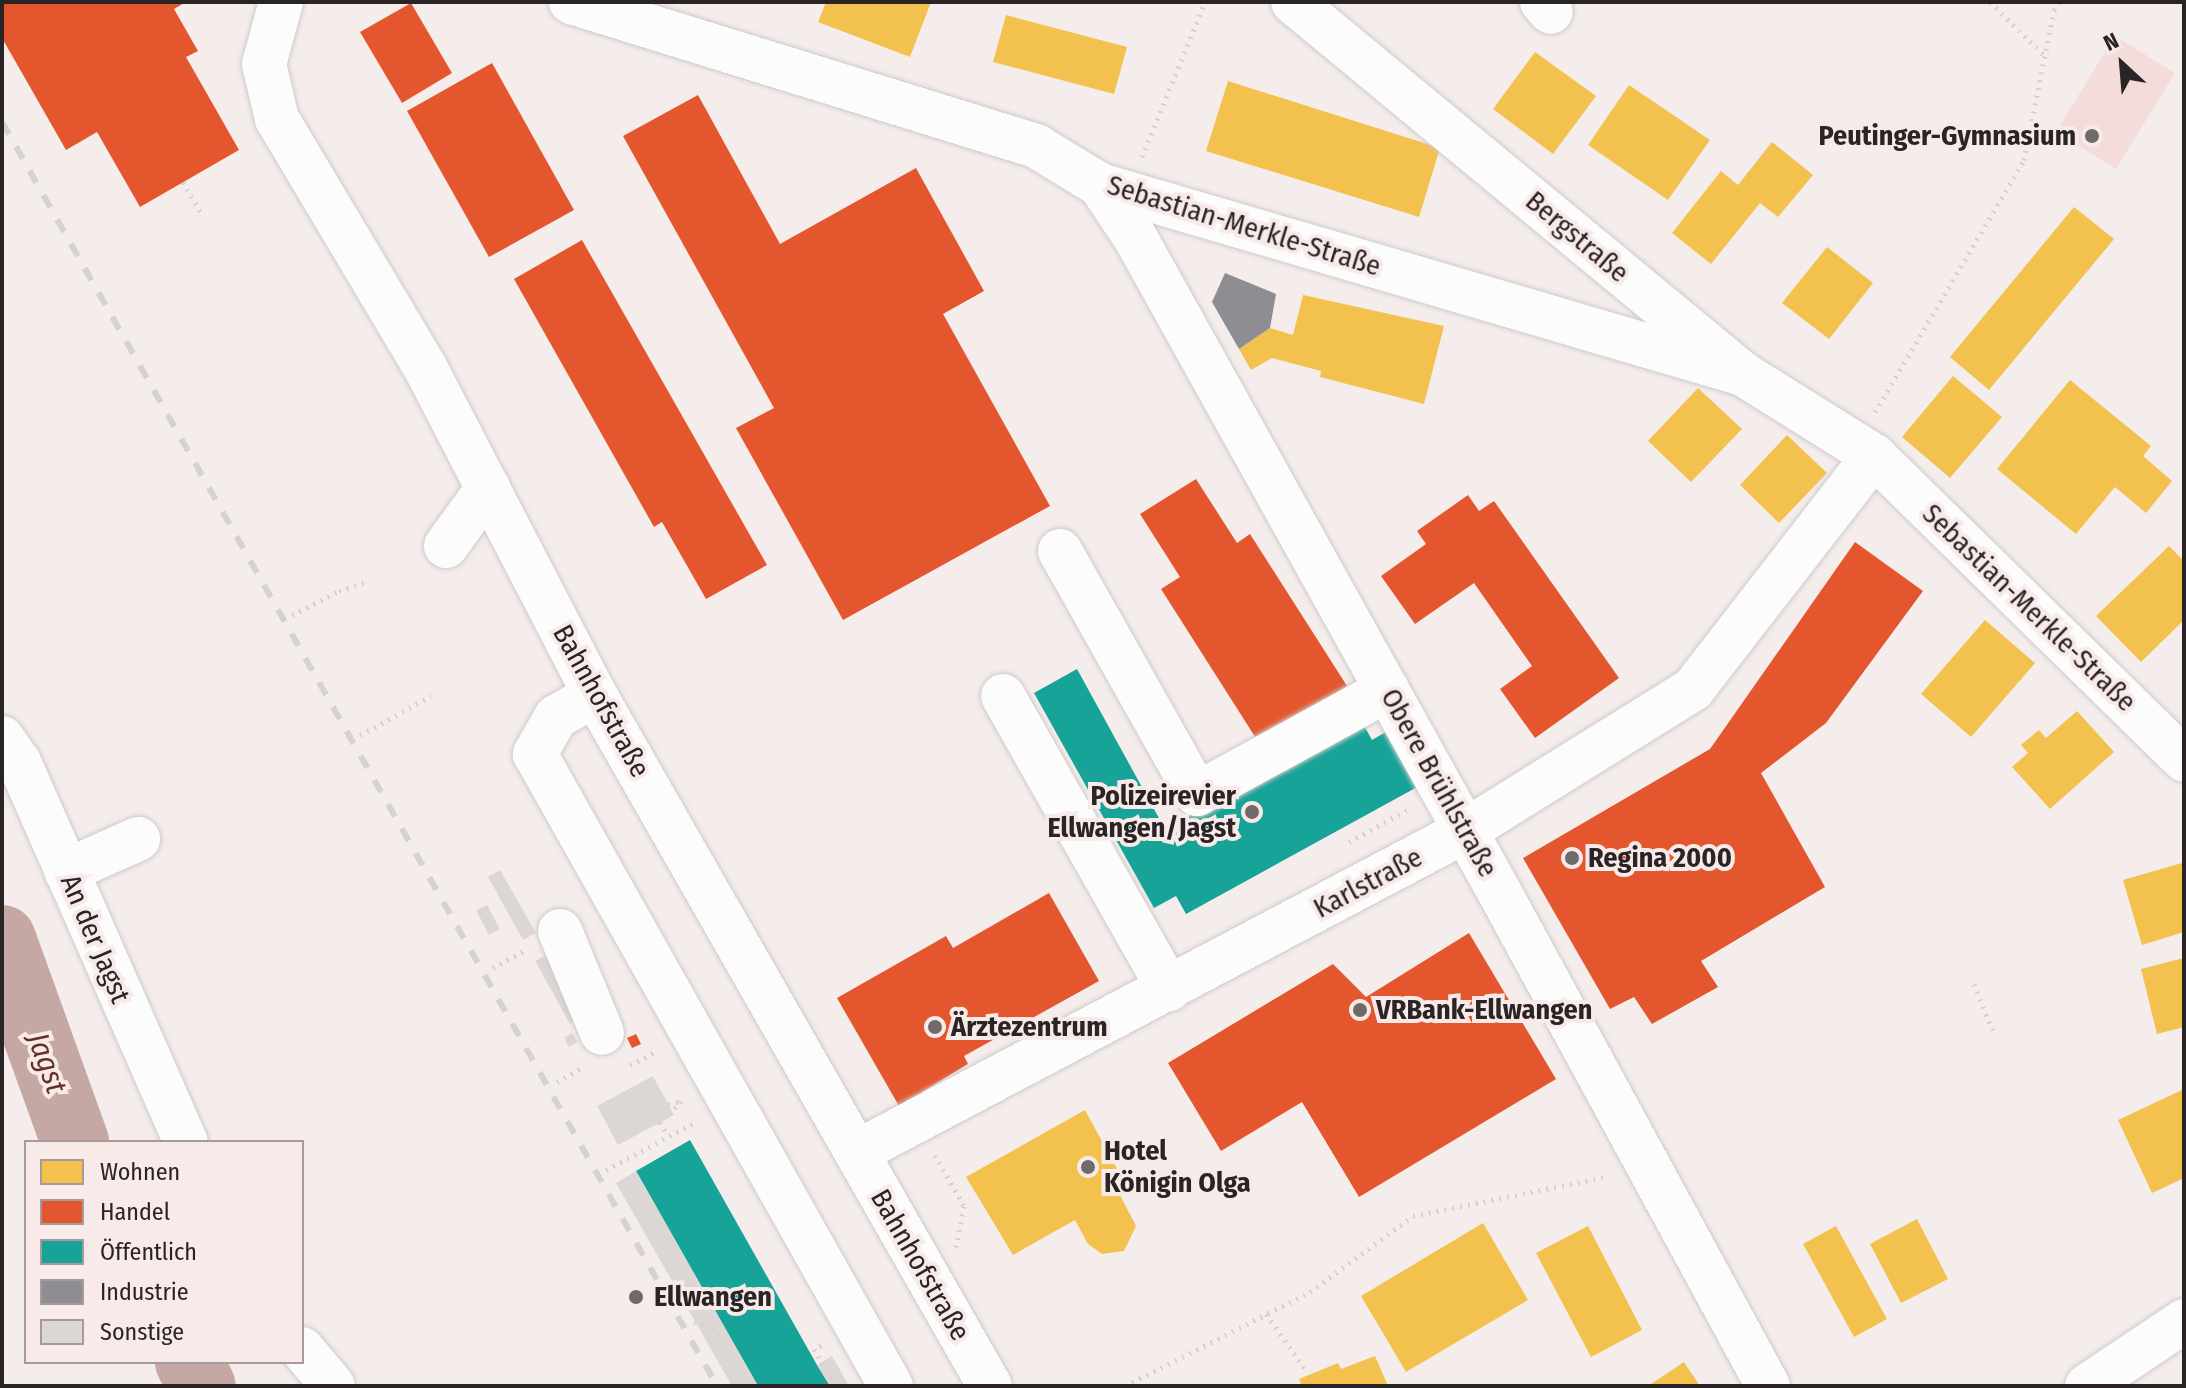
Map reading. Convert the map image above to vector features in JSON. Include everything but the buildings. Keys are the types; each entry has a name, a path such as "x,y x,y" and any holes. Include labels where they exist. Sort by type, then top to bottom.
{"street":[{"name":"Bahnhofstraße","path":"281,2 264,64 277,119 426,369 595,695 990,1386"},
{"name":"Sebastian-Merkle-Straße","path":"571,2 1036,146 1114,189 1743,374"},
{"name":"Bergstraße","path":"1293,2 1743,374 1865,450"},
{"name":"Obere Brühlstraße","path":"1114,189 1136,239 1465,831 1768,1386"},
{"name":"Sebastian-Merkle-Straße","path":"1865,450 2184,760"},
{"name":"Karlstraße","path":"857,1152 1465,831 1693,689 1865,450"},
{"path":"446,546 488,488"},
{"path":"1060,551 1197,794 1387,690"},
{"path":"595,695 556,717 535,754 891,1386"},
{"path":"1003,696 1169,989"},
{"name":"An der Jagst","path":"2,738 19,762 185,1140"},
{"path":"66,871 138,839"},
{"path":"560,931 595,1048"},
{"path":"2087,1386 2184,1321"},
{"path":"304,1351 333,1386"}],"path":[{"path":"1114,189 1205,2"},
{"path":"1990,2 2045,56"},
{"path":"1865,450 2024,160 2054,10 2060,2"},
{"path":"183,182 200,212"},
{"path":"292,615 339,591 368,581"},
{"path":"360,735 431,696"},
{"path":"1974,984 1995,1036"},
{"path":"557,1082 595,1048"},
{"path":"668,1104 681,1101 672,1111"},
{"path":"660,1122 668,1136"},
{"path":"606,1170 694,1123"},
{"path":"1125,1386 1310,1292 1413,1216 1648,1168"},
{"path":"1266,1314 1306,1370"},
{"path":"694,1322 712,1328 746,1386"},
{"path":"822,1345 814,1349 834,1384"}],"shaded area":[{"path":"2115,36 2175,73 2116,169 2056,132"}],"waterway":[{"name":"Jagst","path":"2,939 74,1140"},
{"name":"Jagst","path":"190,1364 202,1386"}],"railway":[{"path":"2,122 717,1386"}],"place":[{"name":"Peutinger-Gymnasium","path":"2092,136"},
{"name":"Polizeirevier Ellwangen/Jagst","path":"1252,812"},
{"name":"Regina 2000","path":"1572,858"},
{"name":"VRBank-Ellwangen","path":"1360,1010"},
{"name":"Ärztezentrum","path":"935,1027"},
{"name":"Hotel Königin Olga","path":"1088,1167"},
{"name":"Ellwangen","path":"636,1297"}]}
